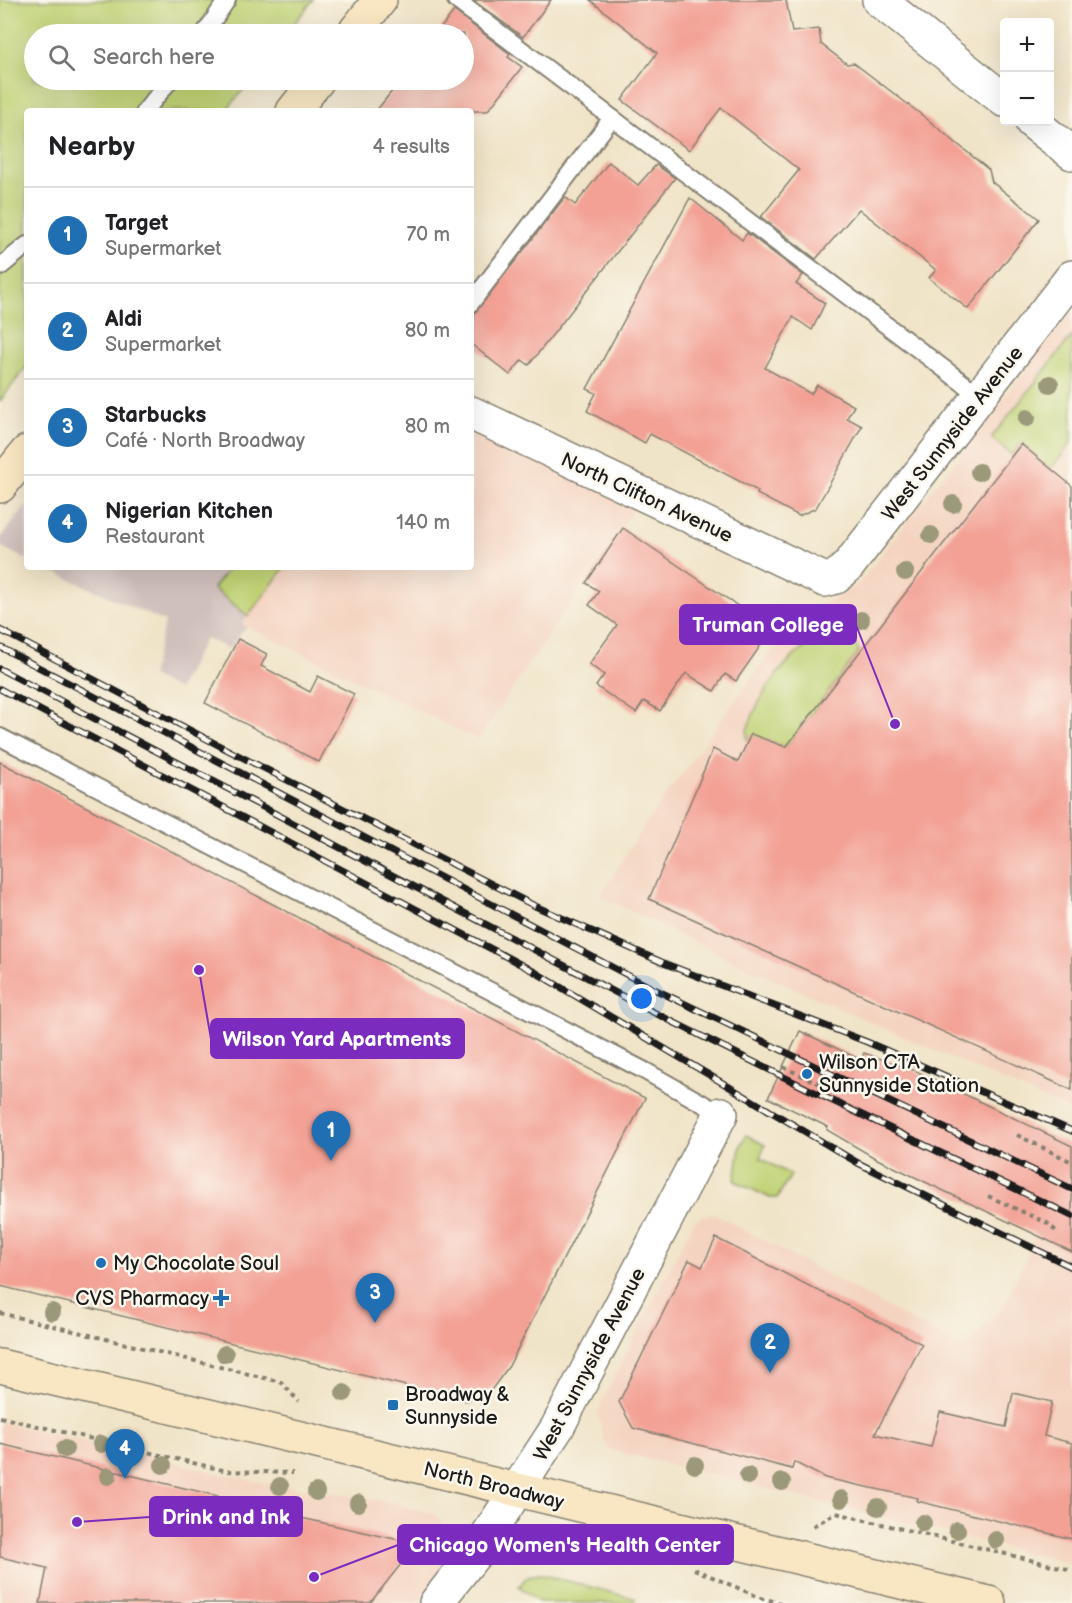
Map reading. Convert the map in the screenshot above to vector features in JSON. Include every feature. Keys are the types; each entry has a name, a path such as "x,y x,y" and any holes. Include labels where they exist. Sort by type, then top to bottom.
{"main road":[{"path":"361,24 380,0"},
{"path":"295,108 310,90"},
{"path":"0,486 24,456"},
{"name":"North Broadway","path":"0,1366 985,1603"}],"street":[{"path":"879,0 1000,96"},
{"path":"1037,126 1072,153"},
{"name":"West Sunnyside Avenue","path":"825,580 836,577 848,566 1072,277"},
{"name":"North Clifton Avenue","path":"474,414 825,580"},
{"name":"West Sunnyside Avenue","path":"436,1603 478,1551 558,1428 721,1114"}],"lane":[{"path":"211,24 227,0"},
{"path":"456,0 980,396"},
{"path":"147,108 162,90"},
{"path":"474,299 612,118"},
{"path":"0,267 24,247"},
{"path":"0,737 645,1071 721,1114"}],"path":[{"path":"783,1067 829,1088"},
{"path":"1017,1135 1072,1162"},
{"path":"988,1196 1047,1223 1056,1231"},
{"path":"0,1313 281,1382 303,1407"},
{"path":"0,1417 227,1471 296,1473"},
{"path":"770,1550 836,1513 1072,1570"}],"shaded area":[{"path":"1072,310 1072,1105 1069,1110 740,964 600,896 646,823 791,624 859,584"},
{"path":"474,424 637,504 478,740 242,624 283,570 474,570"},
{"path":"24,508 24,558 0,546 0,539"},
{"path":"50,570 283,570 242,624 247,627 228,649 205,638 178,690 151,676 165,622"},
{"path":"1057,1190 1072,1197 1072,1564 610,1450 605,1444 598,1414 601,1403 693,1223 702,1216 715,1214 965,1349 1005,1304"},
{"path":"0,1422 254,1481 392,1502 435,1514 444,1526 448,1543 439,1575 416,1603 0,1603"}],"green space":[{"path":"0,0 313,0 294,24 24,24 24,90 243,90 228,108 24,108 24,370 0,401"},
{"path":"1072,336 1072,442 1051,469 1021,444 1012,455 991,438"},
{"path":"228,570 283,570 248,616 213,588"},
{"path":"831,631 848,637 855,643 859,652 786,747 751,735 748,741 747,731 753,715 775,677 806,646"},
{"path":"746,1135 765,1145 760,1158 791,1175 777,1198 770,1198 735,1181 740,1147"},
{"path":"541,1574 636,1599 634,1603 540,1603 519,1586 528,1576"}],"building":[{"path":"473,0 551,0 523,37"},
{"path":"590,0 786,0 792,32 819,29 821,44 847,64 854,63 927,119 989,170 992,182 1039,219 968,309 929,278 936,270 859,209 816,259 761,217 799,170 721,108 689,150 622,100 657,53"},
{"path":"454,11 471,24 444,24"},
{"path":"474,26 510,54 508,57 522,67 487,111 474,111 474,108 378,108 393,90 474,90"},
{"path":"609,162 638,185 656,165 675,178 529,365 522,360 510,375 474,346 474,314 565,197 575,205"},
{"path":"690,198 742,240 747,233 803,275 796,284 825,303 812,330 793,317 765,368 811,394 817,385 854,406 847,418 862,426 816,508 799,516 757,494 758,491 650,434 645,443 587,411 596,393 587,389"},
{"path":"1021,444 1072,486 1072,1090 649,899 713,749 738,762 751,734 786,747"},
{"path":"623,528 772,629 736,681 725,674 714,691 686,673 660,711 644,701 636,713 596,686 604,675 589,664 617,625 589,605 599,591 586,583"},
{"path":"238,639 267,654 261,666 310,692 318,676 354,694 319,762 205,703"},
{"path":"0,762 645,1098 509,1366 492,1389 467,1401 0,1286"},
{"path":"800,1031 861,1060 864,1053 916,1071 1072,1146 1072,1252 875,1158 827,1130 828,1127 768,1098"},
{"path":"716,1238 922,1344 875,1434 931,1447 940,1412 1006,1427 1013,1393 1052,1402 1044,1436 1072,1443 1072,1539 917,1501 918,1498 825,1478 794,1462 792,1469 633,1428 619,1402 689,1260 702,1267"},
{"path":"0,1444 218,1496 217,1499 417,1544 370,1603 40,1603 47,1568 0,1557"}],"railway":[{"path":"0,630 222,747 535,906 666,964 867,1042 1072,1131"},
{"path":"0,647 654,989 1072,1189"},
{"path":"0,669 645,1008 1072,1216"},
{"path":"0,689 535,972 858,1163 1072,1267"}],"place":[{"name":"Truman College","path":"895,724"},
{"name":"Wilson Yard Apartments","path":"199,970"},
{"name":"Wilson CTA Sunnyside Station","path":"807,1074"},
{"name":"Target","path":"331,1161"},
{"name":"My Chocolate Soul","path":"101,1263"},
{"name":"CVS Pharmacy","path":"221,1298"},
{"name":"Starbucks","path":"375,1323"},
{"name":"Aldi","path":"770,1373"},
{"name":"Broadway & Sunnyside","path":"393,1405"},
{"name":"Nigerian Kitchen","path":"125,1479"},
{"name":"Drink and Ink","path":"77,1522"},
{"name":"Chicago Women's Health Center","path":"314,1577"}]}
